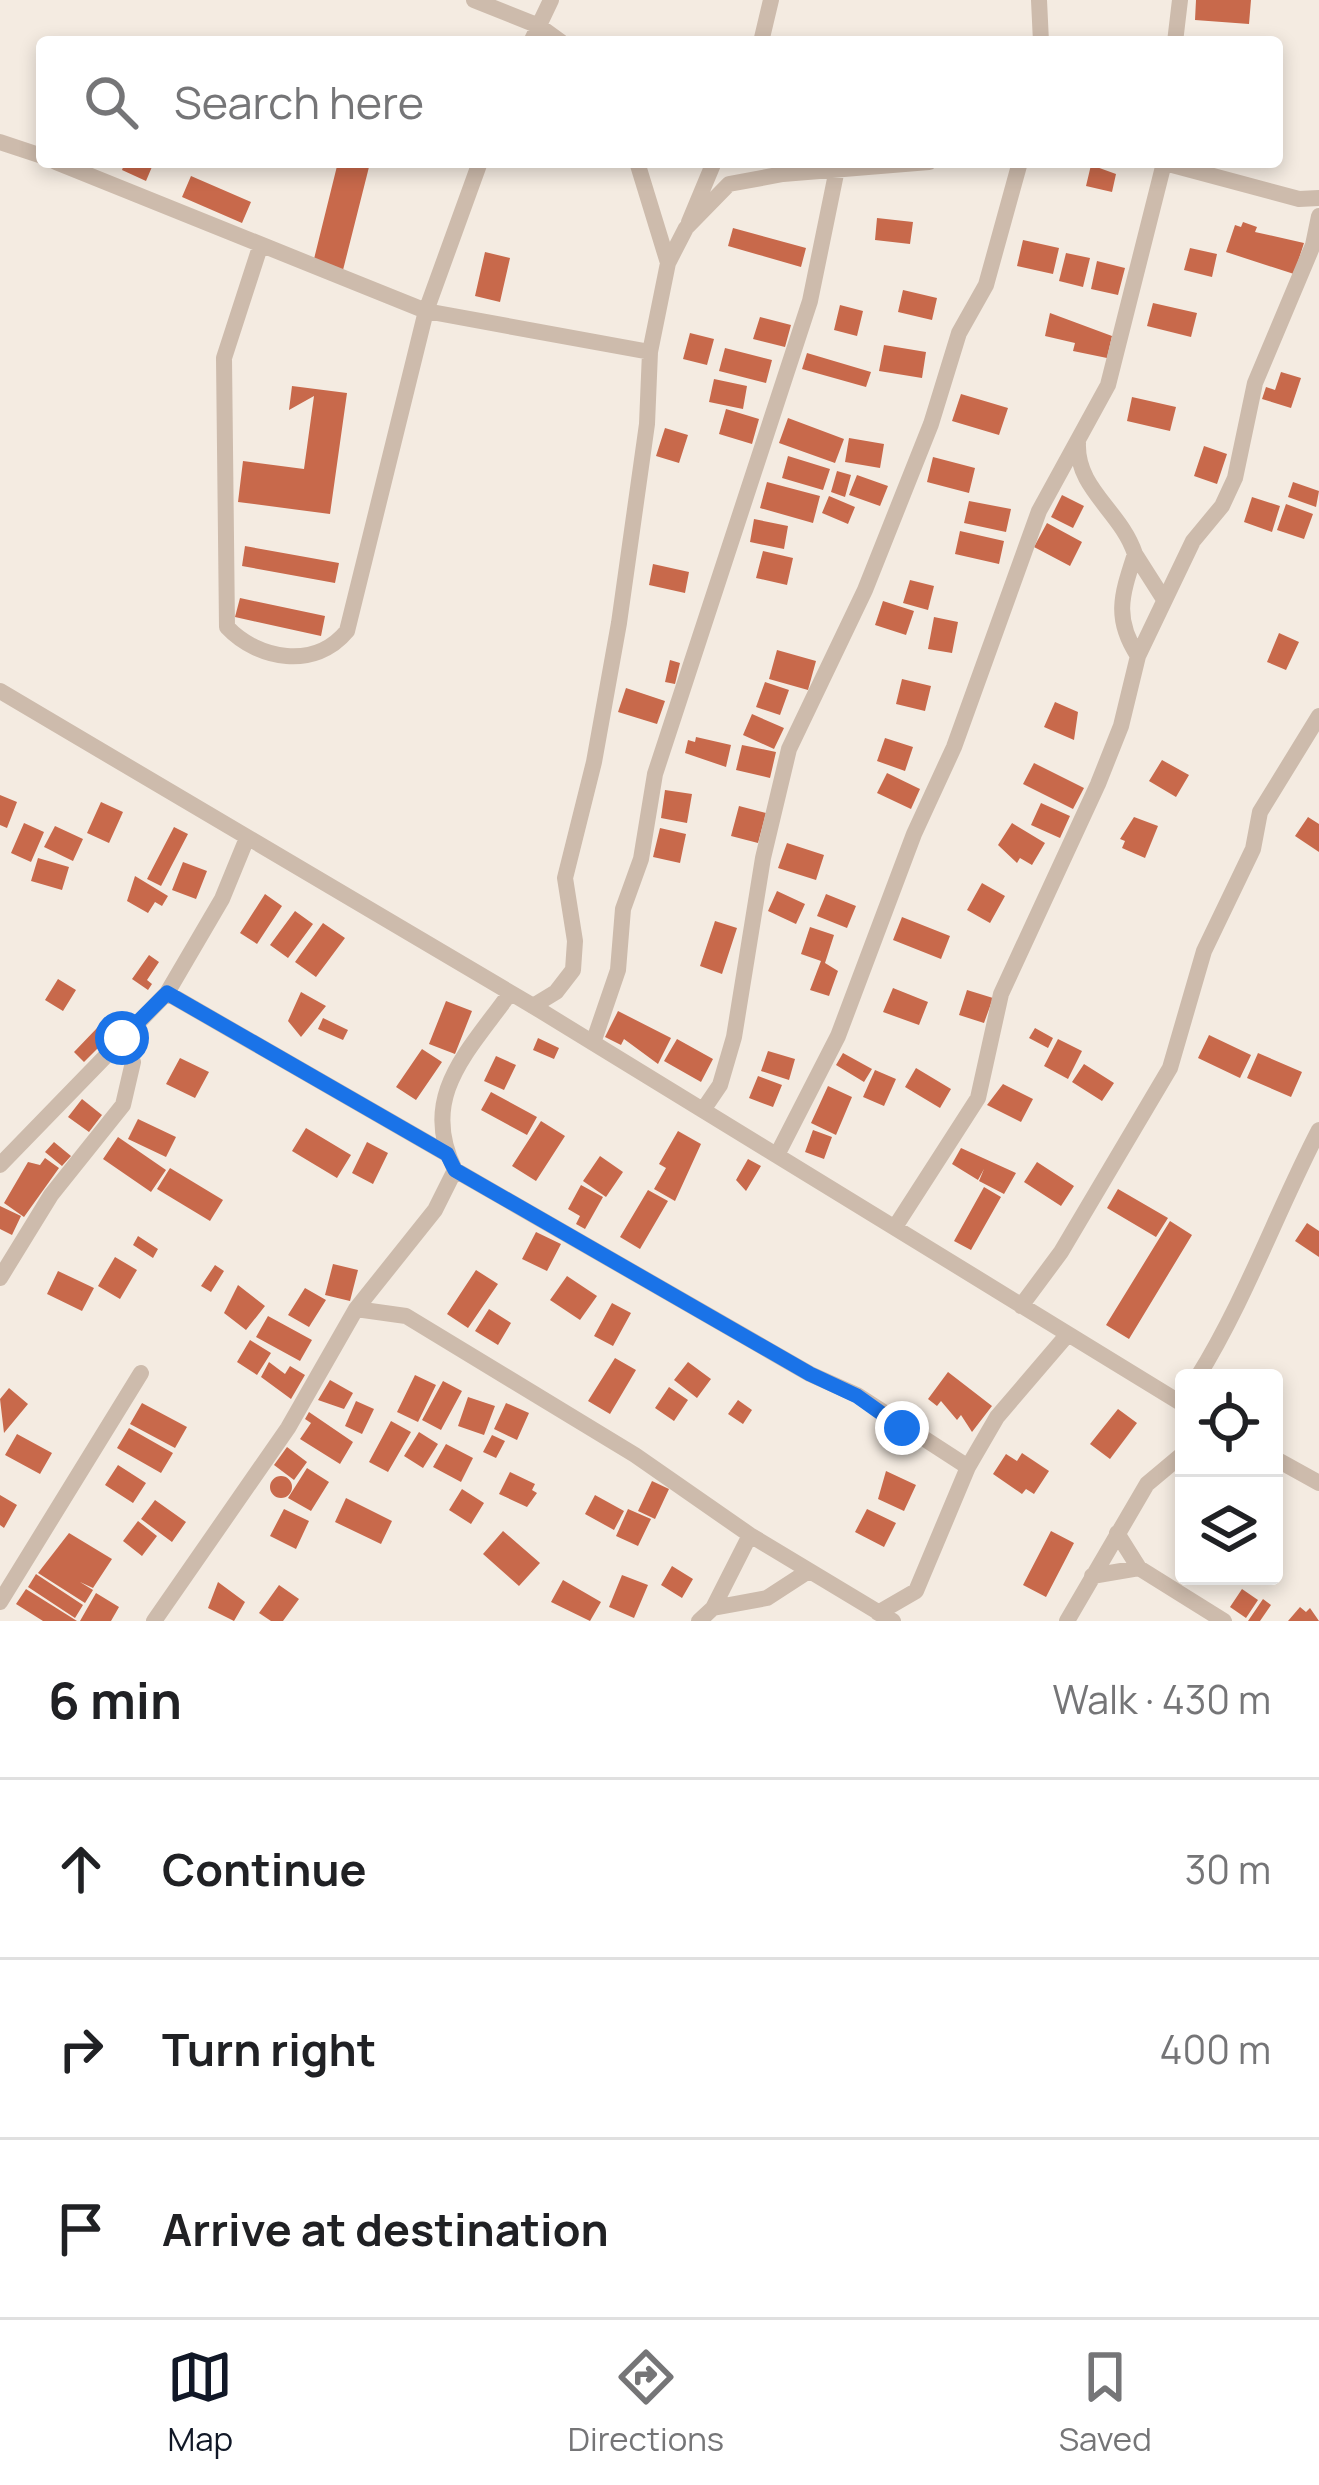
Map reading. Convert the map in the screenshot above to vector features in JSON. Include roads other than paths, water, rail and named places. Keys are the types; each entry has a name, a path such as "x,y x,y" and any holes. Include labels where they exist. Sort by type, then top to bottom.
{"street":[{"path":"474,0 535,34 551,0"},
{"path":"762,36 771,0"},
{"path":"1039,0 1041,36"},
{"path":"1176,36 1180,0"},
{"path":"0,142 36,154"},
{"path":"70,168 426,310 650,352"},
{"path":"260,247 224,358 227,627 253,651 294,656 336,644 346,631 426,310 478,168"},
{"path":"639,168 668,263"},
{"path":"686,229 729,184 860,168"},
{"path":"703,1110 720,1085 734,1037 751,920 789,749 865,590 931,424 959,333 986,285 1018,168"},
{"path":"777,1155 838,1036 906,854 954,747 1039,511 1108,385 1162,168"},
{"path":"1185,168 1299,199 1319,198"},
{"path":"533,1006 556,992 573,970 565,878 594,762 619,622 647,424 650,352 668,263 711,169 729,184"},
{"path":"593,1043 618,970 623,909 641,859 655,775 810,302 837,170"},
{"path":"895,1228 978,1098 1001,994 1098,784 1121,726 1138,656 1163,598 1235,478 1255,383 1313,244 1319,216"},
{"path":"1078,442 1079,472 1115,517 1163,598"},
{"path":"1135,554 1119,602 1121,622 1138,656"},
{"path":"0,692 533,1006 1175,1398"},
{"path":"1021,1306 1073,1232 1170,1068 1204,951 1252,849 1260,812 1319,716"},
{"path":"0,1165 167,993 222,899 247,838"},
{"path":"167,993 810,1374 857,1396 968,1466"},
{"path":"154,1621 288,1428 356,1309 435,1210 451,1162 440,1108 451,1077 510,993"},
{"path":"0,1278 51,1195 123,1105 133,1062 122,1038"},
{"path":"1203,1369 1238,1312 1267,1235 1319,1130"},
{"path":"374,1286 391,1310 635,1455 807,1572 885,1617 916,1591 968,1466 997,1417 1068,1334"},
{"path":"356,1309 391,1310"},
{"path":"0,1602 140,1373"},
{"path":"1067,1621 1148,1484 1175,1461"},
{"path":"1283,1463 1319,1483"},
{"path":"1117,1533 1139,1568 1224,1621"},
{"path":"698,1621 713,1608 750,1535"},
{"path":"1092,1576 1139,1568"},
{"path":"713,1608 767,1598 807,1572"}]}
